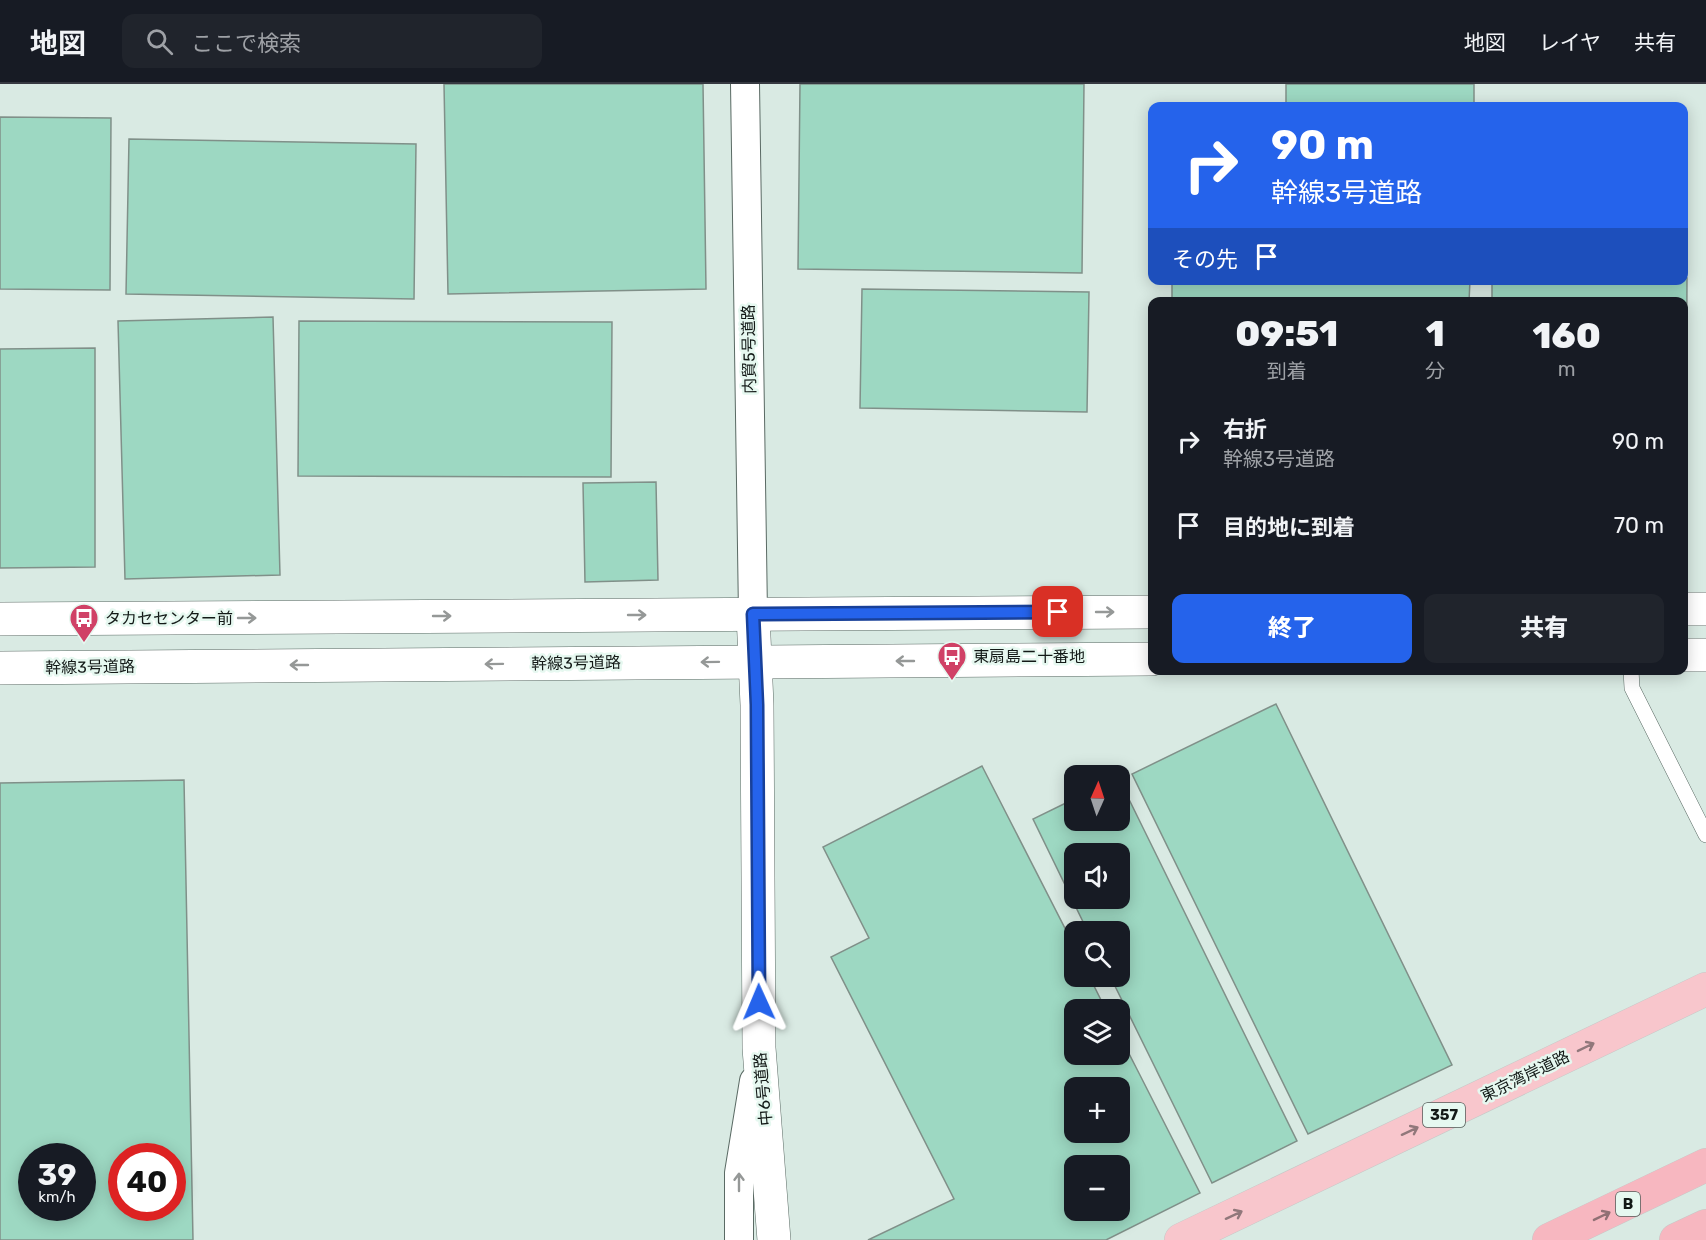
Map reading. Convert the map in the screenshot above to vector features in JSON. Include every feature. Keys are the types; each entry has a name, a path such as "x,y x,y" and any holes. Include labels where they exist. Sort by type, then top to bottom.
{"highway":[{"name":"東京湾岸道路","path":"1181,1240 1706,989"},
{"name":"B","path":"1549,1240 1706,1165"},
{"path":"1676,1240 1706,1226"}],"street":[{"name":"内貿5号道路","path":"745,84 753,614"},
{"path":"1688,609 1706,609"},
{"path":"0,620 1148,612"},
{"name":"中6号道路","path":"753,614 756,661 759,1048 774,1240"},
{"path":"1688,655 1706,655"},
{"name":"幹線3号道路","path":"0,668 1148,659"},
{"path":"739,1240 739,1173 759,1048"}],"lane":[{"path":"1631,675 1632,688 1706,835"}],"building":[{"path":"444,84 703,84 706,289 448,294"},
{"path":"800,84 1084,84 1082,273 798,269"},
{"path":"1286,84 1474,84 1474,102 1286,102"},
{"path":"0,117 111,118 110,290 0,289"},
{"path":"129,139 416,144 414,299 126,294"},
{"path":"1172,285 1470,285 1469,297 1172,297"},
{"path":"1492,285 1687,285 1687,297 1492,297"},
{"path":"862,289 1089,292 1087,412 860,408"},
{"path":"273,317 280,575 125,579 118,321"},
{"path":"299,321 612,322 611,477 298,476"},
{"path":"95,348 95,567 0,568 0,349"},
{"path":"656,482 658,580 585,582 583,483"},
{"path":"1276,704 1452,1065 1308,1134 1132,774"},
{"path":"982,766 1064,926 1064,987 1094,987 1100,999 1064,999 1064,1065 1130,1065 1130,1056 1200,1193 1106,1240 868,1240 954,1199 831,957 869,938 823,847"},
{"path":"184,780 193,1240 0,1240 0,783"},
{"path":"1130,801 1297,1141 1212,1183 1130,1017 1130,999 1121,999 1115,987 1130,987 1130,921 1083,921 1077,909 1130,909 1130,843 1064,843 1064,883 1033,819 1064,804 1064,831 1130,831"}],"place":[{"name":"タカセセンター前","path":"84,644"},
{"name":"東扇島二十番地","path":"952,682"}],"route":[{"path":"759,1002 757,705 753,614 1058,612"}]}
